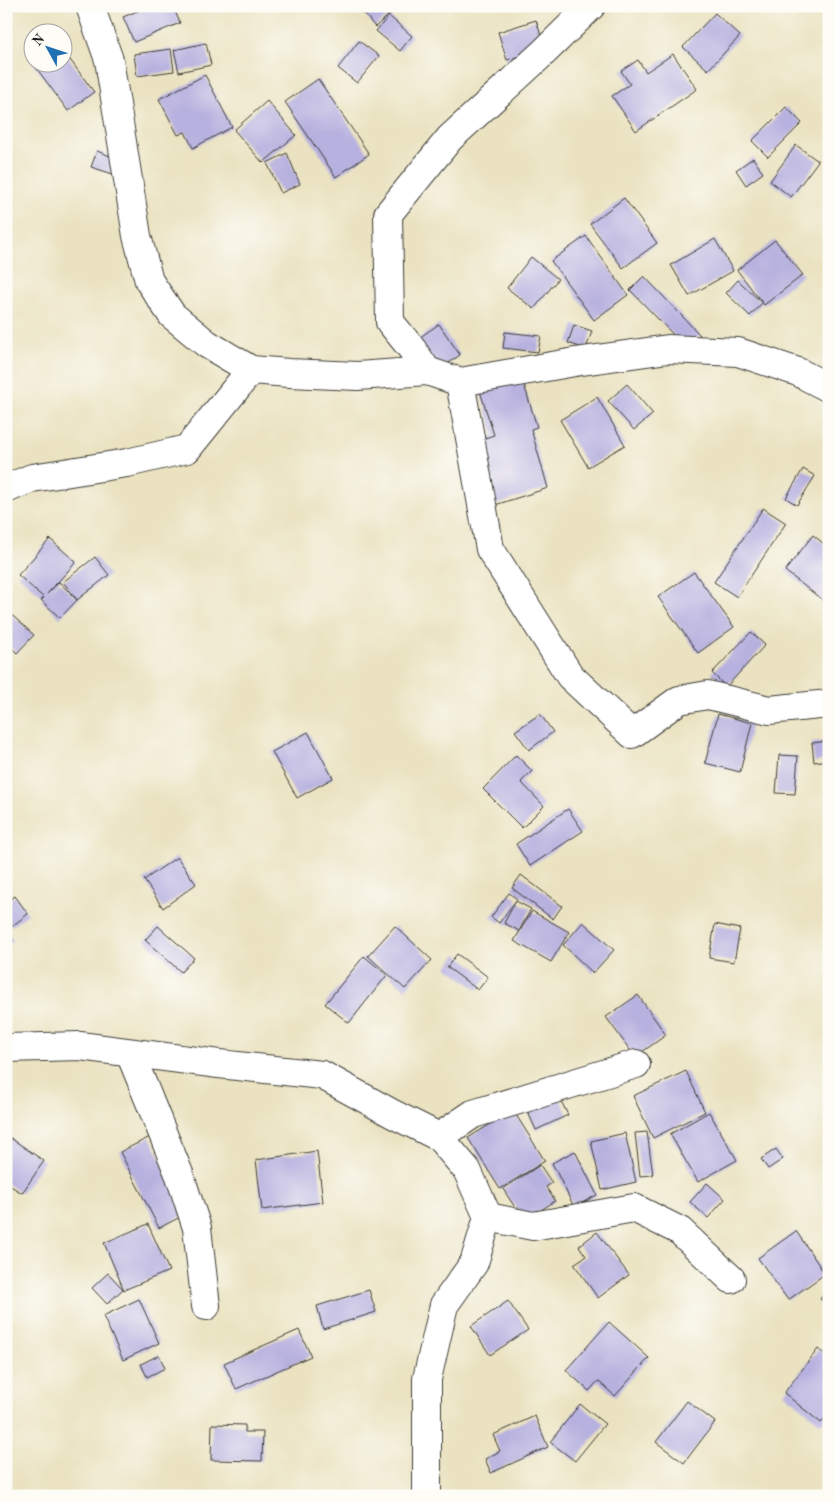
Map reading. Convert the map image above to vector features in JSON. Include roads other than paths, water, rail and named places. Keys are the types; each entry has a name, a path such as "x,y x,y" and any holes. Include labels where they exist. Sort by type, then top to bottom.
{"street":[{"path":"90,6 109,60 137,236 149,281 172,315 207,344 251,370 358,376 427,371 460,382 575,362 668,349 738,352 798,372 829,388"},
{"path":"427,371 390,322 388,214 450,138 544,52 590,6"},
{"path":"6,489 32,478 127,463 187,449 251,370"},
{"path":"460,382 490,550 570,676 632,734 680,700 708,695 769,710 829,704"},
{"path":"6,1048 80,1046 322,1075 439,1137 467,1170 488,1217 474,1263 444,1305 427,1379 427,1490"},
{"path":"130,1053 180,1176 197,1228 206,1306"},
{"path":"439,1137 473,1114 636,1064"},
{"path":"488,1217 533,1226 634,1208 680,1231 731,1279"}]}
